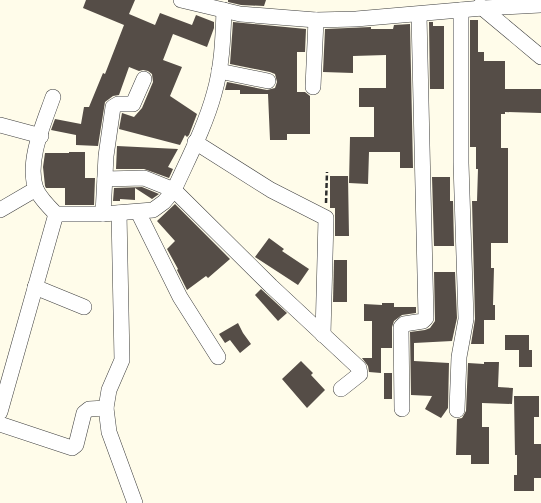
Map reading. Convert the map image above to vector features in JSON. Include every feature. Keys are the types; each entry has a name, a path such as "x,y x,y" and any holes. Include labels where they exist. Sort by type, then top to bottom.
{"street":[{"path":"181,0 224,10 242,7 316,20 419,15 472,6 541,5"},
{"path":"472,6 541,57"},
{"path":"457,410 459,357 466,319 461,162 472,6"},
{"path":"56,214 103,214 153,210 164,202 174,190 214,95 223,38 224,10"},
{"path":"402,409 401,327 404,324 424,321 426,318 419,15"},
{"path":"313,87 316,20"},
{"path":"219,71 268,81"},
{"path":"103,214 113,107 118,104 133,104 144,78"},
{"path":"53,97 33,159 33,171 36,190 56,214"},
{"path":"0,125 41,136"},
{"path":"195,142 271,190 326,218 323,335"},
{"path":"105,179 144,178 174,190 360,371 360,374 341,389"},
{"path":"0,210 36,190"},
{"path":"138,212 180,297 218,357"},
{"path":"119,213 122,360 109,390 106,408 109,432 135,503"},
{"path":"0,412 56,214"},
{"path":"35,287 84,306"},
{"path":"0,424 72,448 76,445 84,413 89,409 106,408"}],"path":[{"path":"326,218 327,172"}],"building":[{"path":"86,0 135,0 129,14 155,25 160,13 192,25 196,15 214,22 214,28 207,47 173,34 163,60 182,67 170,96 197,114 189,135 187,137 185,135 180,145 119,129 122,113 134,117 142,108 153,82 152,74 148,71 139,71 129,67 119,95 113,96 105,102 98,146 76,145 76,135 51,130 55,119 81,124 84,107 89,107 103,73 105,74 124,25 83,8"},
{"path":"228,0 266,0 264,6 241,5 228,2"},
{"path":"470,20 478,20 478,52 484,52 484,61 505,61 505,89 541,89 541,113 505,112 505,114 501,114 501,148 508,148 508,243 491,243 491,268 494,268 493,305 495,305 495,320 484,320 484,344 471,344 475,319 472,201 477,201 478,169 476,169 476,147 470,147"},
{"path":"233,22 306,29 305,52 297,52 297,92 305,92 310,96 310,134 287,134 287,140 270,140 268,94 240,94 240,90 225,90 227,82 267,90 275,88 277,82 275,74 270,72 230,64"},
{"path":"429,22 433,22 433,26 444,26 444,89 430,89"},
{"path":"410,24 413,168 400,168 400,152 369,152 368,184 349,183 350,137 374,137 374,107 359,107 359,88 386,88 386,55 353,56 353,73 323,72 325,29 371,27 371,29 393,29 394,25"},
{"path":"117,146 178,149 168,167 173,169 169,178 144,169 116,169"},
{"path":"85,152 85,178 95,178 94,205 65,205 65,188 46,188 45,186 43,167 45,153"},
{"path":"330,176 348,176 349,236 335,236 335,208 330,208"},
{"path":"432,177 450,177 450,201 453,201 454,246 434,246"},
{"path":"142,187 159,194 152,199 135,188 135,200 120,199 120,201 113,201 114,188"},
{"path":"175,204 230,259 208,278 206,276 187,290 167,249 175,241 157,221"},
{"path":"269,238 284,249 282,251 309,269 298,285 255,257"},
{"path":"334,260 347,260 347,302 333,302"},
{"path":"434,272 455,272 457,318 452,341 414,343 414,361 449,363 448,408 441,418 425,409 432,396 411,395 410,332 430,328 435,321"},
{"path":"261,289 287,313 278,321 255,295"},
{"path":"382,303 394,303 394,307 416,307 416,313 402,315 394,321 392,327 392,348 381,348 381,373 369,372 368,366 362,358 372,358 372,321 364,321 364,304 382,305"},
{"path":"238,323 251,344 240,353 230,340 225,343 219,334"},
{"path":"505,335 529,335 529,350 532,350 532,367 519,367 519,350 505,350"},
{"path":"301,361 313,373 311,375 325,390 307,408 282,379"},
{"path":"484,362 499,362 498,387 513,388 512,404 482,403 482,427 489,427 489,464 471,464 471,455 456,455 457,419 462,418 466,411 468,363 484,364"},
{"path":"384,373 392,373 392,399 384,399"},
{"path":"514,396 539,396 539,417 534,417 534,444 541,444 541,478 534,478 534,491 514,491 514,475 517,475 517,455 515,455"}]}
